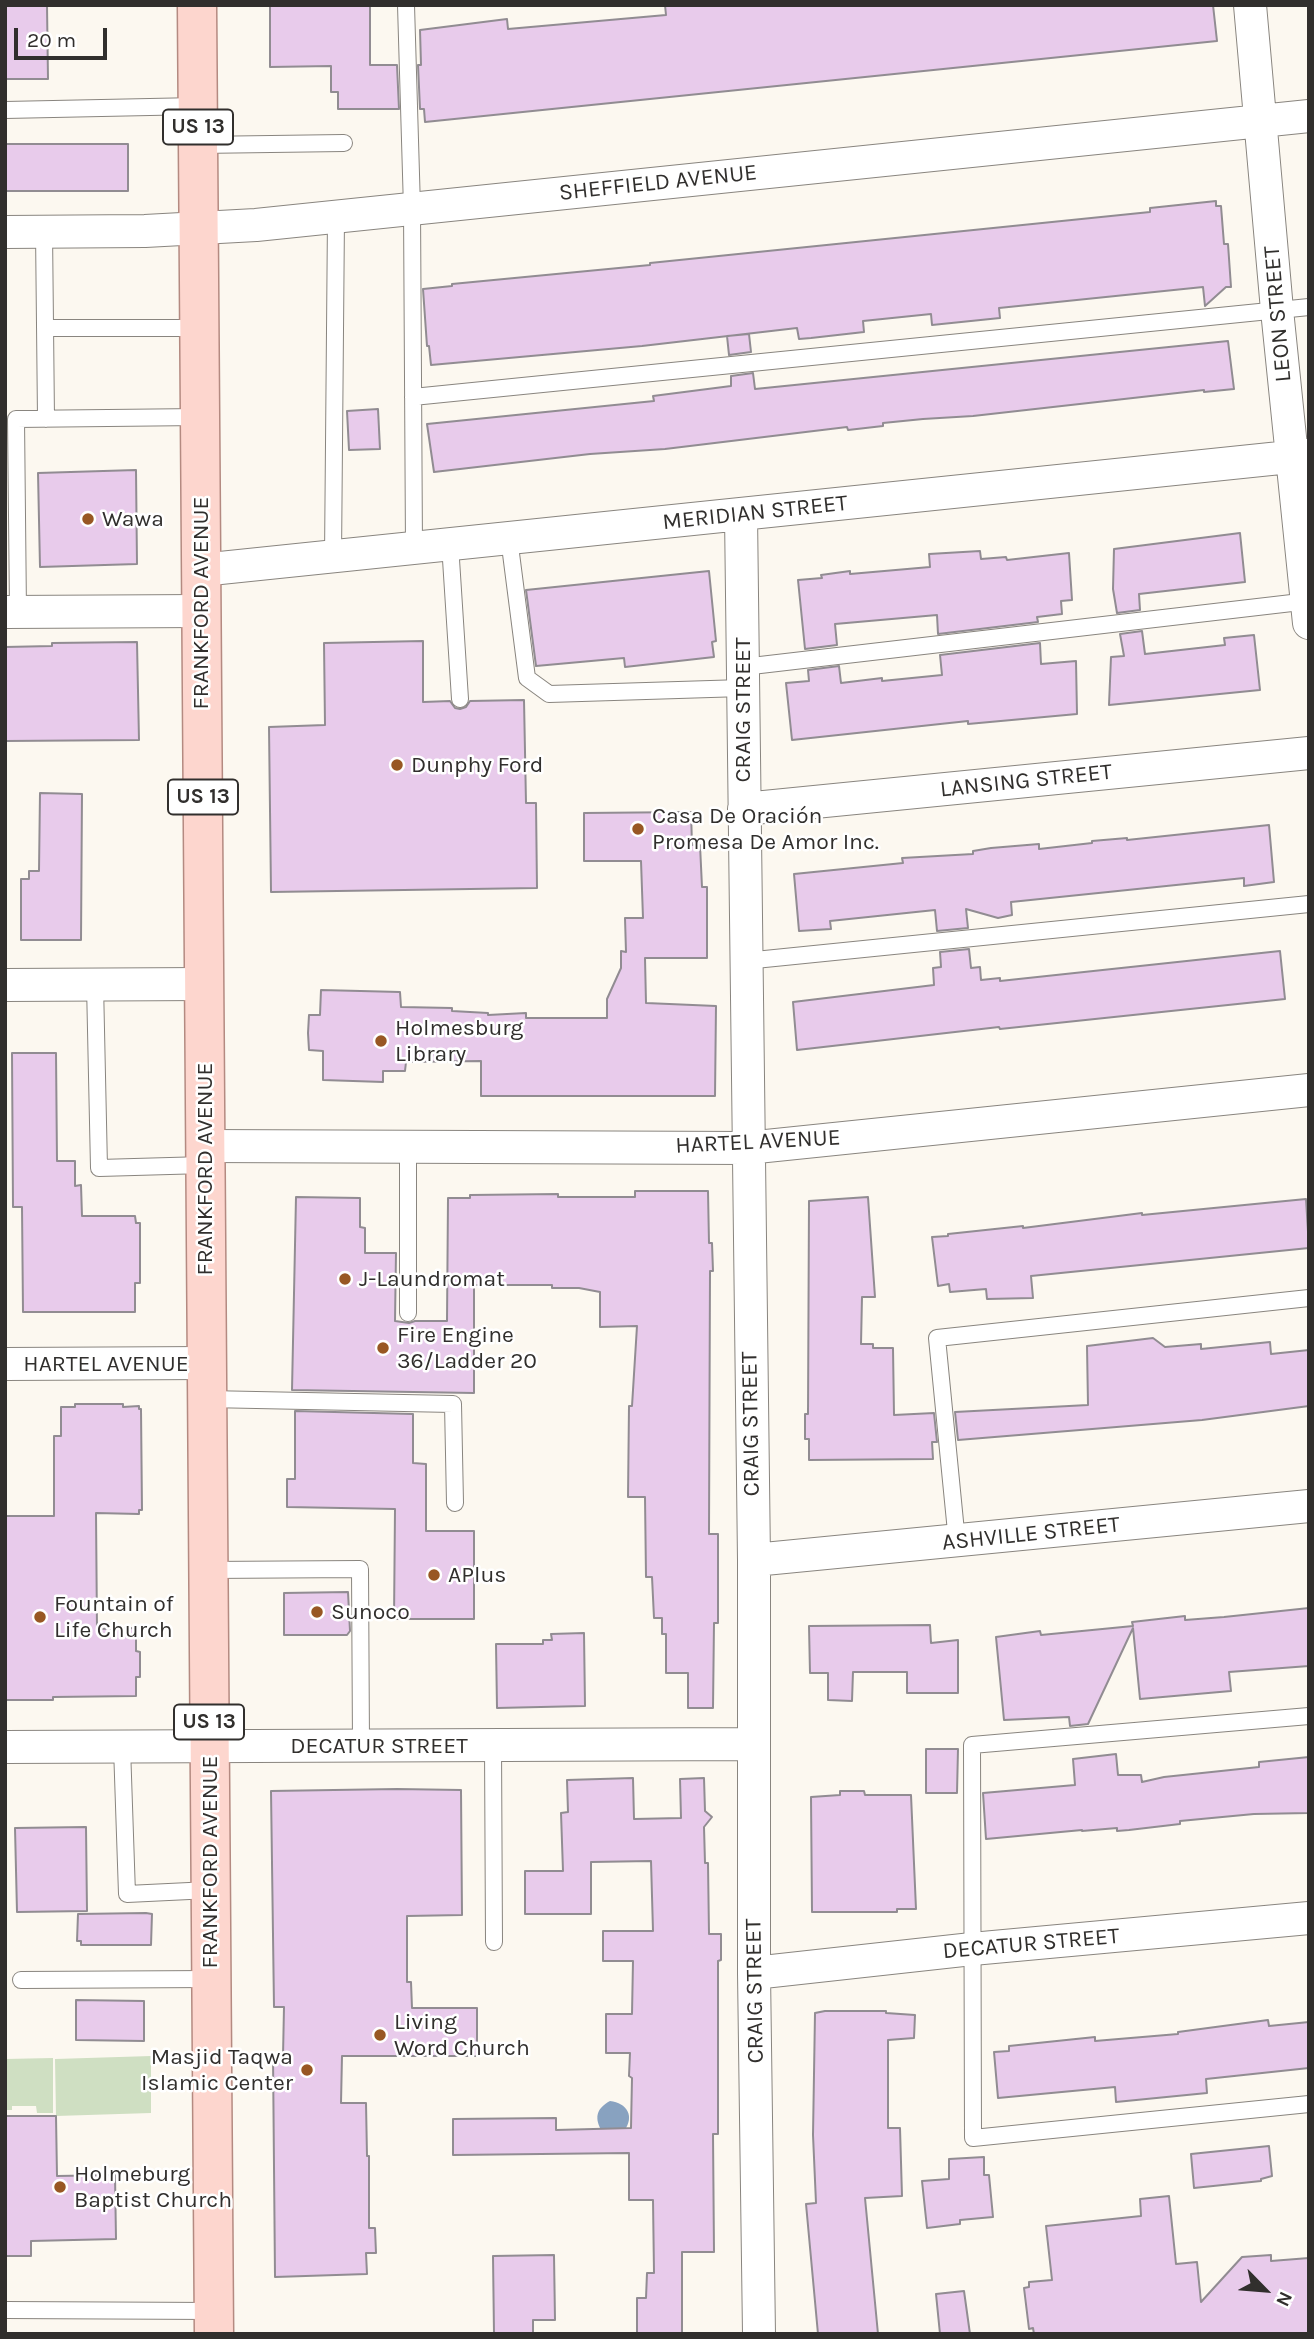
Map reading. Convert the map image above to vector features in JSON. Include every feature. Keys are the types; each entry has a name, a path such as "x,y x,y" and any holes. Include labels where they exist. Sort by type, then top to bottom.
{"main road":[{"name":"FRANKFORD AVENUE","path":"197,5 214,2322"}],"street":[{"name":"LEON STREET","path":"1250,5 1277,310 1300,456 1308,609"},
{"name":"SHEFFIELD AVENUE","path":"5,232 199,229 336,217 1309,116"},
{"name":"MERIDIAN STREET","path":"201,570 1300,456"},
{"name":"CRAIG STREET","path":"741,514 754,1560 754,1973 758,2334"},
{"path":"12,612 201,611"},
{"name":"LANSING STREET","path":"744,809 1309,753"},
{"path":"5,985 204,984"},
{"name":"HARTEL AVENUE","path":"205,1155 408,1146 747,1148 1309,1090"},
{"name":"HARTEL AVENUE","path":"5,1364 207,1381"},
{"name":"ASHVILLE STREET","path":"754,1560 1309,1506"},
{"name":"DECATUR STREET","path":"5,1747 753,1744"},
{"name":"DECATUR STREET","path":"754,1973 972,1949 1309,1918"}],"lane":[{"path":"406,5 412,208 414,548"},
{"path":"5,110 198,106"},
{"path":"198,145 344,143"},
{"path":"333,556 336,217"},
{"path":"44,231 46,419"},
{"path":"413,397 1309,307"},
{"path":"45,328 199,328"},
{"path":"12,612 16,419 200,417"},
{"path":"509,538 527,678 549,694 743,677 1308,609"},
{"path":"450,544 460,699"},
{"path":"745,961 1309,904"},
{"path":"95,984 99,1168 205,1155"},
{"path":"408,1146 408,1312"},
{"path":"957,1542 937,1338 1309,1298"},
{"path":"207,1381 453,1404 454,1503"},
{"path":"208,1570 360,1569 361,1745"},
{"path":"1309,1716 972,1745 972,2138 1309,2104"},
{"path":"493,1745 494,1942"},
{"path":"122,1746 127,1894 210,1890"},
{"path":"21,1980 211,1979"},
{"path":"5,2310 214,2322"}],"green space":[{"path":"151,2056 151,2113 56,2116 55,2059"},
{"path":"53,2058 53,2113 37,2113 36,2106 12,2106 12,2110 5,2110 5,2059"}],"water":[{"path":"610,2101 621,2104 628,2111 629,2120 624,2131 601,2130 598,2113"}],"building":[{"path":"5,5 47,5 48,79 5,79"},
{"path":"270,5 370,5 370,65 397,65 399,109 338,109 338,92 331,92 331,66 270,67"},
{"path":"665,5 1213,5 1217,41 425,122 424,109 420,109 420,30 507,19 508,29 666,15"},
{"path":"5,144 128,144 128,191 5,191"},
{"path":"1216,201 1216,206 1221,206 1224,244 1228,244 1231,287 1226,287 1205,306 1203,287 999,308 1000,318 932,325 931,314 863,321 864,332 811,338 799,339 797,328 642,346 431,365 427,346 423,289 1150,212 1150,208"},
{"path":"749,334 751,352 729,355 727,336"},
{"path":"1228,341 1234,389 883,423 883,426 848,430 847,427 665,449 590,454 434,472 427,424 654,401 653,396 731,386 731,376 753,373 755,389"},
{"path":"378,409 380,449 349,450 347,411"},
{"name":"Wawa","path":"136,470 137,564 40,567 38,473"},
{"path":"1240,533 1245,582 1139,594 1140,610 1117,613 1113,589 1114,549"},
{"path":"980,551 981,559 1006,557 1007,560 1069,553 1072,600 1061,601 1062,614 1037,617 1038,622 938,634 937,615 835,624 837,645 805,649 798,580 822,578 821,575 850,571 850,574 930,567 929,554"},
{"path":"709,571 716,641 712,642 714,657 625,667 624,658 536,666 526,590"},
{"path":"1142,631 1145,654 1225,645 1224,638 1254,635 1260,690 1109,705 1111,657 1124,656 1120,634"},
{"name":"Dunphy Ford","path":"423,641 423,702 450,701 455,708 460,709 466,707 470,701 524,700 526,803 536,803 537,888 271,892 269,727 325,725 324,643"},
{"path":"137,642 139,740 5,741 5,647 52,646 52,643"},
{"path":"1040,643 1041,664 1076,661 1077,714 968,724 968,721 792,740 786,683 809,681 808,670 839,666 841,683 942,675 940,655"},
{"path":"40,793 82,794 81,940 21,940 21,879 29,879 29,871 39,871"},
{"path":"691,812 692,845 700,845 702,887 707,887 707,958 645,958 646,1003 716,1006 715,1096 481,1096 481,1061 406,1062 405,1071 383,1071 383,1082 323,1080 323,1051 309,1050 308,1033 309,1015 320,1015 321,990 400,992 401,1007 452,1008 452,1011 488,1015 526,1013 526,1018 607,1018 607,999 621,968 621,951 626,952 625,918 643,918 641,861 584,861 584,813"},
{"path":"1269,825 1274,882 1244,886 1244,878 1011,902 1012,915 998,918 966,909 968,928 937,931 935,910 830,921 831,929 799,931 794,874 903,863 902,858 973,854 973,851 991,848 1039,844 1039,849 1092,841 1127,840"},
{"path":"969,949 971,968 980,967 981,980 1000,978 1000,981 1280,951 1285,999 797,1050 793,1002 934,985 933,968 941,967 940,952"},
{"path":"12,1053 56,1053 57,1161 75,1161 75,1186 81,1185 82,1216 135,1216 136,1223 140,1223 140,1283 135,1283 135,1312 23,1312 22,1207 13,1207"},
{"path":"635,1191 708,1191 709,1243 712,1243 713,1271 710,1271 709,1534 718,1534 718,1623 714,1623 713,1708 688,1708 688,1673 666,1673 666,1634 662,1634 662,1618 654,1618 652,1577 646,1577 645,1497 628,1497 629,1406 632,1406 637,1326 600,1327 600,1292 579,1288 552,1288 552,1285 474,1285 474,1393 292,1390 296,1197 360,1198 360,1227 365,1228 365,1253 396,1253 395,1321 409,1323 447,1321 448,1198 470,1198 470,1195 558,1194 558,1197 635,1197"},
{"path":"868,1197 875,1297 862,1297 861,1344 873,1344 873,1348 893,1348 894,1415 934,1413 937,1442 932,1442 933,1459 809,1460 809,1439 805,1439 805,1414 808,1414 809,1201"},
{"path":"1306,1199 1309,1248 1031,1276 1033,1298 987,1299 986,1289 950,1292 949,1284 938,1286 932,1237 1142,1213"},
{"path":"1153,1338 1165,1347 1201,1344 1201,1349 1270,1342 1271,1354 1309,1350 1309,1406 1202,1420 958,1440 955,1412 1088,1405 1087,1346"},
{"name":"Fountain of Life Church","path":"75,1404 123,1404 123,1407 139,1406 141,1409 142,1510 139,1510 139,1514 96,1513 97,1629 136,1628 140,1677 136,1677 136,1696 5,1700 5,1516 54,1516 54,1436 61,1436 61,1407 75,1407"},
{"path":"295,1411 413,1414 413,1463 426,1464 426,1531 474,1531 474,1619 394,1619 395,1509 287,1507 287,1479 295,1479"},
{"name":"Sunoco","path":"348,1592 350,1631 347,1635 284,1635 284,1593"},
{"path":"1309,1608 1309,1666 1229,1672 1231,1691 1140,1699 1133,1628 1088,1724 1070,1726 1069,1717 1004,1720 996,1637 1040,1631 1041,1635 1133,1626 1132,1622 1185,1616 1185,1620"},
{"path":"930,1625 931,1643 958,1640 958,1693 907,1693 907,1672 853,1672 852,1701 828,1700 828,1673 810,1673 809,1626"},
{"path":"584,1633 585,1706 497,1708 496,1644 543,1644 543,1640 552,1640 551,1634"},
{"path":"926,1749 958,1749 957,1793 926,1793"},
{"path":"1116,1754 1118,1775 1141,1775 1142,1782 1164,1777 1259,1767 1259,1762 1309,1757 1309,1813 1254,1814 1180,1821 1180,1824 1129,1830 1082,1830 986,1839 983,1793 1075,1785 1073,1759"},
{"path":"633,1778 634,1819 681,1818 680,1779 704,1778 705,1811 712,1817 704,1827 705,1863 708,1863 709,1934 721,1934 721,1960 718,1961 718,2134 713,2134 714,2252 682,2252 682,2334 637,2334 637,2298 646,2298 647,2273 654,2273 653,2200 629,2200 629,2153 453,2155 453,2119 556,2118 556,2130 631,2128 630,2053 606,2053 606,2014 632,2014 633,1961 603,1961 603,1931 653,1931 651,1861 591,1862 591,1914 525,1914 525,1871 563,1871 561,1813 568,1812 567,1780"},
{"path":"461,1790 462,1915 407,1916 407,1982 411,1982 412,2008 477,2008 477,2056 342,2056 341,2103 366,2103 369,2228 375,2228 376,2253 366,2253 367,2274 275,2277 273,2056 283,2056 284,2007 274,2007 271,1791"},
{"path":"840,1791 864,1791 865,1795 911,1795 916,1909 897,1909 897,1912 812,1912 811,1797 840,1795"},
{"path":"86,1827 87,1911 17,1912 15,1828"},
{"path":"78,1914 152,1914 151,1945 81,1945 81,1941 77,1941"},
{"path":"76,2000 144,2001 144,2041 76,2040"},
{"path":"886,2011 915,2015 914,2038 888,2040 888,2128 900,2128 902,2196 865,2198 878,2334 818,2334 806,2204 816,2203 813,2135 815,2013"},
{"path":"1268,2020 1269,2026 1309,2022 1309,2068 1206,2079 1207,2093 1116,2102 1115,2087 998,2098 994,2052 1009,2051 1009,2046 1095,2037 1095,2041 1178,2034"},
{"name":"Holmeburg Baptist Church","path":"5,2116 56,2116 57,2176 115,2175 116,2239 31,2241 31,2256 5,2256"},
{"path":"1269,2146 1272,2176 1261,2181 1194,2188 1191,2154"},
{"path":"984,2157 984,2175 989,2175 993,2217 960,2220 960,2224 927,2228 922,2181 949,2179 949,2159"},
{"path":"1169,2196 1176,2264 1197,2262 1201,2302 1242,2257 1271,2255 1271,2261 1309,2258 1309,2334 1034,2334 1033,2328 1029,2329 1024,2288 1029,2287 1029,2282 1052,2280 1046,2226 1141,2216 1140,2199"},
{"path":"554,2255 555,2320 533,2320 533,2334 494,2334 493,2256"},
{"path":"964,2291 970,2334 940,2334 936,2294"}],"place":[{"name":"Wawa","path":"88,519"},
{"name":"Dunphy Ford","path":"397,765"},
{"name":"Casa De Oración Promesa De Amor Inc.","path":"638,829"},
{"name":"Holmesburg Library","path":"381,1041"},
{"name":"J-Laundromat","path":"345,1279"},
{"name":"Fire Engine 36/Ladder 20","path":"383,1348"},
{"name":"APlus","path":"434,1575"},
{"name":"Sunoco","path":"317,1612"},
{"name":"Fountain of Life Church","path":"40,1617"},
{"name":"Living Word Church","path":"380,2035"},
{"name":"Masjid Taqwa Islamic Center","path":"307,2070"},
{"name":"Holmeburg Baptist Church","path":"60,2187"}]}
